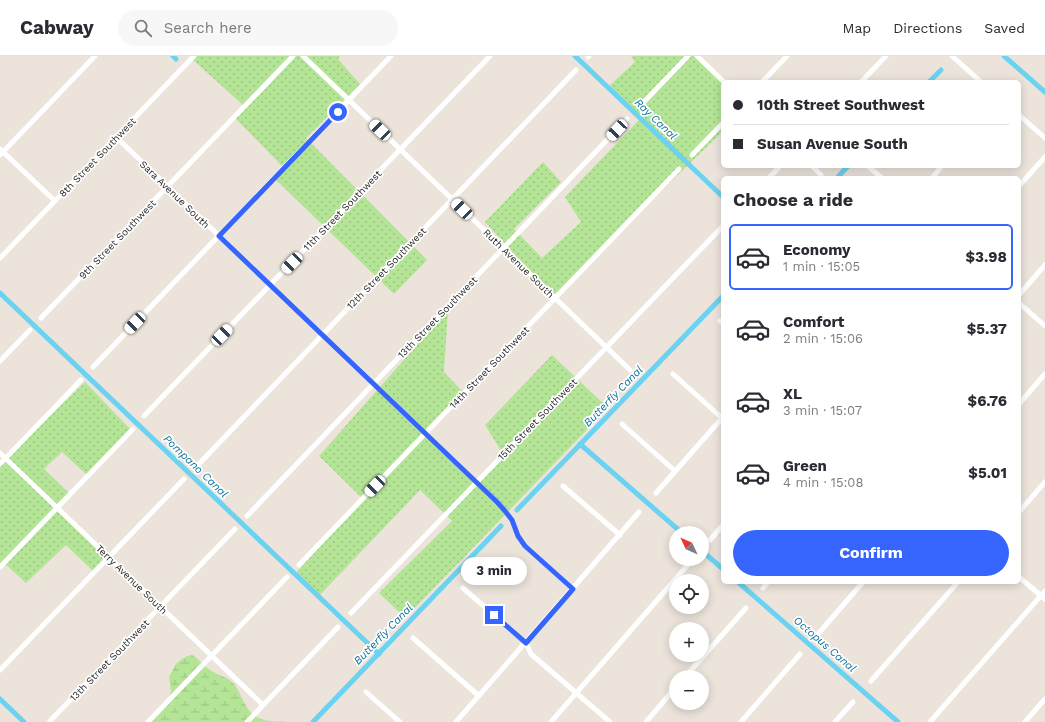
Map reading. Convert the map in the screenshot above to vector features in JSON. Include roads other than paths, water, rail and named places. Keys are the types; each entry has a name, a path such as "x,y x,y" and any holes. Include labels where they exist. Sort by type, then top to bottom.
{"street":[{"path":"55,201 1,152 95,56"},
{"name":"8th Street Southwest","path":"0,258 194,56"},
{"name":"9th Street Southwest","path":"41,318 293,56"},
{"name":"Ruth Avenue South","path":"303,56 630,370"},
{"path":"93,367 391,56"},
{"name":"11th Street Southwest","path":"144,416 490,56"},
{"path":"640,106 688,56"},
{"path":"697,56 722,80"},
{"path":"764,80 787,56"},
{"path":"863,80 886,56"},
{"path":"952,56 979,80"},
{"name":"12th Street Southwest","path":"196,467 576,70"},
{"path":"1021,117 1045,138"},
{"name":"13th Street Southwest","path":"247,516 627,119"},
{"path":"692,155 721,125"},
{"name":"Sara Avenue South","path":"116,138 424,434 497,502 508,515 518,536 525,546 573,589"},
{"path":"1021,184 1045,156"},
{"path":"771,176 778,168"},
{"path":"814,168 821,174"},
{"path":"870,168 880,176"},
{"path":"934,176 940,168"},
{"name":"14th Street Southwest","path":"299,565 679,169"},
{"name":"15th Street Southwest","path":"351,613 721,228"},
{"path":"1021,293 1045,265"},
{"path":"1021,305 1045,326"},
{"path":"0,361 30,330"},
{"path":"673,374 721,415"},
{"path":"1021,402 1045,374"},
{"path":"0,464 81,380"},
{"path":"656,493 721,419"},
{"path":"622,424 675,471"},
{"path":"0,567 133,429"},
{"name":"Terry Avenue South","path":"0,453 263,705"},
{"path":"0,670 184,479"},
{"path":"1021,510 1045,482"},
{"path":"563,486 620,535"},
{"path":"456,722 639,512"},
{"path":"710,540 721,527"},
{"name":"13th Street Southwest","path":"50,721 235,529"},
{"path":"551,722 687,566"},
{"path":"148,722 287,577"},
{"path":"1021,579 1043,597"},
{"path":"763,588 766,584"},
{"path":"818,634 861,584"},
{"path":"871,681 956,584"},
{"path":"463,588 526,643 532,654 610,722"},
{"path":"930,722 1043,597 1045,591"},
{"path":"691,670 746,608"},
{"path":"247,722 338,627"},
{"path":"413,638 479,696"},
{"path":"741,722 800,654"},
{"path":"366,692 400,722"},
{"path":"646,722 669,695"},
{"path":"1024,722 1045,699"},
{"path":"835,722 852,702"}],"waterway":[{"path":"173,56 176,59"},
{"name":"Ray Canal","path":"575,56 721,195"},
{"path":"1004,56 1045,92"},
{"name":"Butterfly Canal","path":"931,80 941,70"},
{"name":"Butterfly Canal","path":"839,176 846,168"},
{"name":"Pompano Canal","path":"0,293 379,654"},
{"name":"Butterfly Canal","path":"517,510 721,298"},
{"name":"Octopus Canal","path":"580,444 674,526"},
{"name":"Butterfly Canal","path":"313,722 501,526"},
{"name":"Octopus Canal","path":"709,557 721,567"},
{"name":"Octopus Canal","path":"740,584 898,722"},
{"path":"0,699 24,722"}]}
